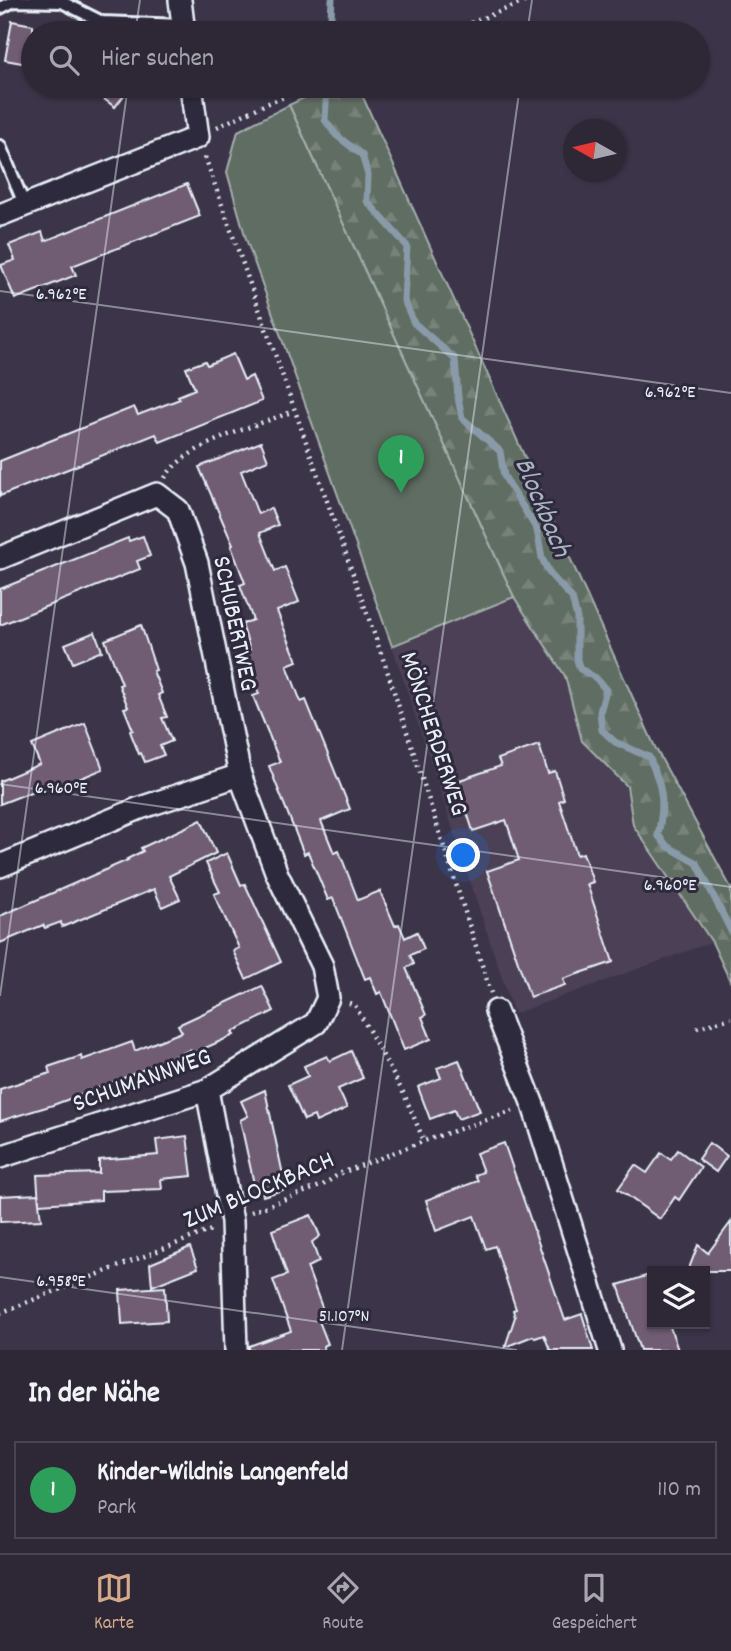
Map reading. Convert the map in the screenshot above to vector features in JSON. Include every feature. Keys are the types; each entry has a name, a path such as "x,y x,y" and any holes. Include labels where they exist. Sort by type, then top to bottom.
{"street":[{"path":"180,0 182,21"},
{"path":"0,215 198,137 193,98"},
{"path":"0,558 157,494"},
{"name":"SCHUBERTWEG","path":"157,494 178,510 197,563 240,775"},
{"path":"0,866 141,808 240,775 277,873 322,966 328,998"},
{"name":"SCHUMANNWEG","path":"0,1157 207,1090 316,1023 328,998"},
{"path":"496,1011 533,1105 610,1350"},
{"path":"207,1090 232,1221 236,1350"}],"lane":[{"path":"0,8 14,1 62,2 100,21"},
{"path":"0,146 25,206"}],"path":[{"path":"476,21 529,0"},
{"path":"198,137 282,98"},
{"name":"MÖNCHERDERWEG","path":"198,137 387,670 496,1011"},
{"path":"157,494 169,470 192,450 293,411"},
{"path":"328,998 355,1005 404,1094 424,1141"},
{"path":"697,1028 731,1018"},
{"name":"ZUM BLOCKBACH","path":"0,1313 323,1185 339,1174 424,1141 533,1105"}],"shaded area":[{"path":"514,597 565,676 582,741 627,786 633,825 712,942 514,1014 392,646"}],"green space":[{"path":"304,98 363,98 655,747 731,888 731,983 712,942 633,825 627,786 582,741 565,676 514,597 289,105"},
{"path":"289,105 514,597 392,646 246,239 227,172 238,131"}],"building":[{"path":"12,21 21,23 21,63 5,60"},
{"path":"103,98 122,98 115,107"},
{"path":"187,184 200,216 72,266 76,275 15,299 1,265 15,260 9,245 42,232 45,241"},
{"path":"233,354 244,380 252,376 262,401 160,442 156,434 0,496 0,461 134,407 138,415 180,399 178,396 195,389 186,368 205,361 207,365"},
{"path":"261,442 268,460 241,471 258,514 271,508 278,525 260,533 275,571 285,567 299,602 277,611 297,661 287,665 301,702 306,700 350,809 321,821 334,853 339,851 358,900 380,891 395,926 399,924 405,938 417,932 424,949 410,955 414,964 406,968 426,1015 422,1017 431,1039 404,1050 381,992 377,994 370,977 365,979 333,898 328,900 308,852 304,854 269,766 280,762 253,696 259,694 242,653 250,650 242,624 253,620 240,585 245,583 231,546 233,545 199,467"},
{"path":"143,536 150,556 137,561 140,569 0,625 0,589 128,538 129,541"},
{"path":"141,625 156,670 153,671 162,693 158,695 167,717 162,718 172,741 160,746 164,755 145,762 130,731 133,730 124,708 128,707 119,685 122,684 105,640"},
{"path":"95,632 102,651 73,663 65,644"},
{"path":"85,723 103,769 50,791 49,785 0,804 0,781 40,764 32,745"},
{"path":"539,745 548,773 555,771 564,799 559,801 577,855 583,853 593,882 587,884 613,962 563,979 565,985 530,997 487,871 519,860 506,820 473,831 457,781 501,766 498,759"},
{"path":"201,820 216,853 169,876 180,899 162,907 154,889 62,927 61,922 45,928 43,925 0,943 0,916 128,860 143,851 141,848"},
{"path":"227,853 241,885 245,884 281,962 246,979 233,951 239,948 214,894 220,892 206,863"},
{"path":"262,986 274,1011 232,1032 234,1035 192,1054 190,1050 107,1085 0,1121 0,1089 50,1073 48,1067 81,1056 82,1060 132,1042 135,1051 182,1032 178,1025"},
{"path":"351,1051 363,1078 338,1089 347,1108 316,1122 314,1116 304,1120 288,1085 308,1076 304,1066 327,1056 330,1061"},
{"path":"459,1060 480,1111 458,1119 454,1110 430,1119 418,1087 441,1078 437,1068"},
{"path":"265,1090 286,1189 263,1196 261,1183 254,1184 240,1120 248,1116 241,1101"},
{"path":"187,1136 192,1176 161,1179 162,1189 101,1191 101,1200 39,1204 37,1175 99,1173 99,1160 158,1155 156,1140"},
{"path":"504,1143 565,1320 582,1314 593,1350 550,1350 544,1335 535,1338 533,1336 505,1347 515,1317 513,1310 516,1309 495,1246 486,1249 474,1216 436,1231 426,1200 478,1181 475,1175 483,1172 476,1153"},
{"path":"709,1143 727,1156 716,1172 698,1159"},
{"path":"678,1150 701,1167 679,1200 675,1197 660,1219 618,1189 635,1165 647,1173 661,1153 671,1159"},
{"path":"38,1194 41,1220 0,1222 0,1196"},
{"path":"311,1215 320,1236 312,1242 319,1262 307,1267 326,1318 319,1321 328,1344 323,1346 324,1350 249,1350 249,1346 291,1331 273,1280 287,1275 272,1230"},
{"path":"731,1222 731,1271 710,1271 710,1266 690,1266 698,1245 708,1253"},
{"path":"190,1247 198,1268 152,1286 150,1264"},
{"path":"647,1276 647,1329 671,1329 678,1350 640,1350 618,1285"},
{"path":"165,1287 167,1321 122,1324 120,1290"}],"waterway":[{"name":"Blockbach","path":"331,21 332,0"},
{"name":"Blockbach","path":"326,98 325,120 336,135 362,155 368,175 367,201 407,246 404,300 414,323 455,359 462,418 500,451 504,476 537,530 542,558 549,573 572,598 577,618 577,660 580,669 596,678 606,690 600,712 602,730 615,742 649,757 661,795 662,814 658,835 667,846 697,863 731,931"}],"place":[{"name":"Kinder-Wildnis Langenfeld","path":"401,493"}]}
